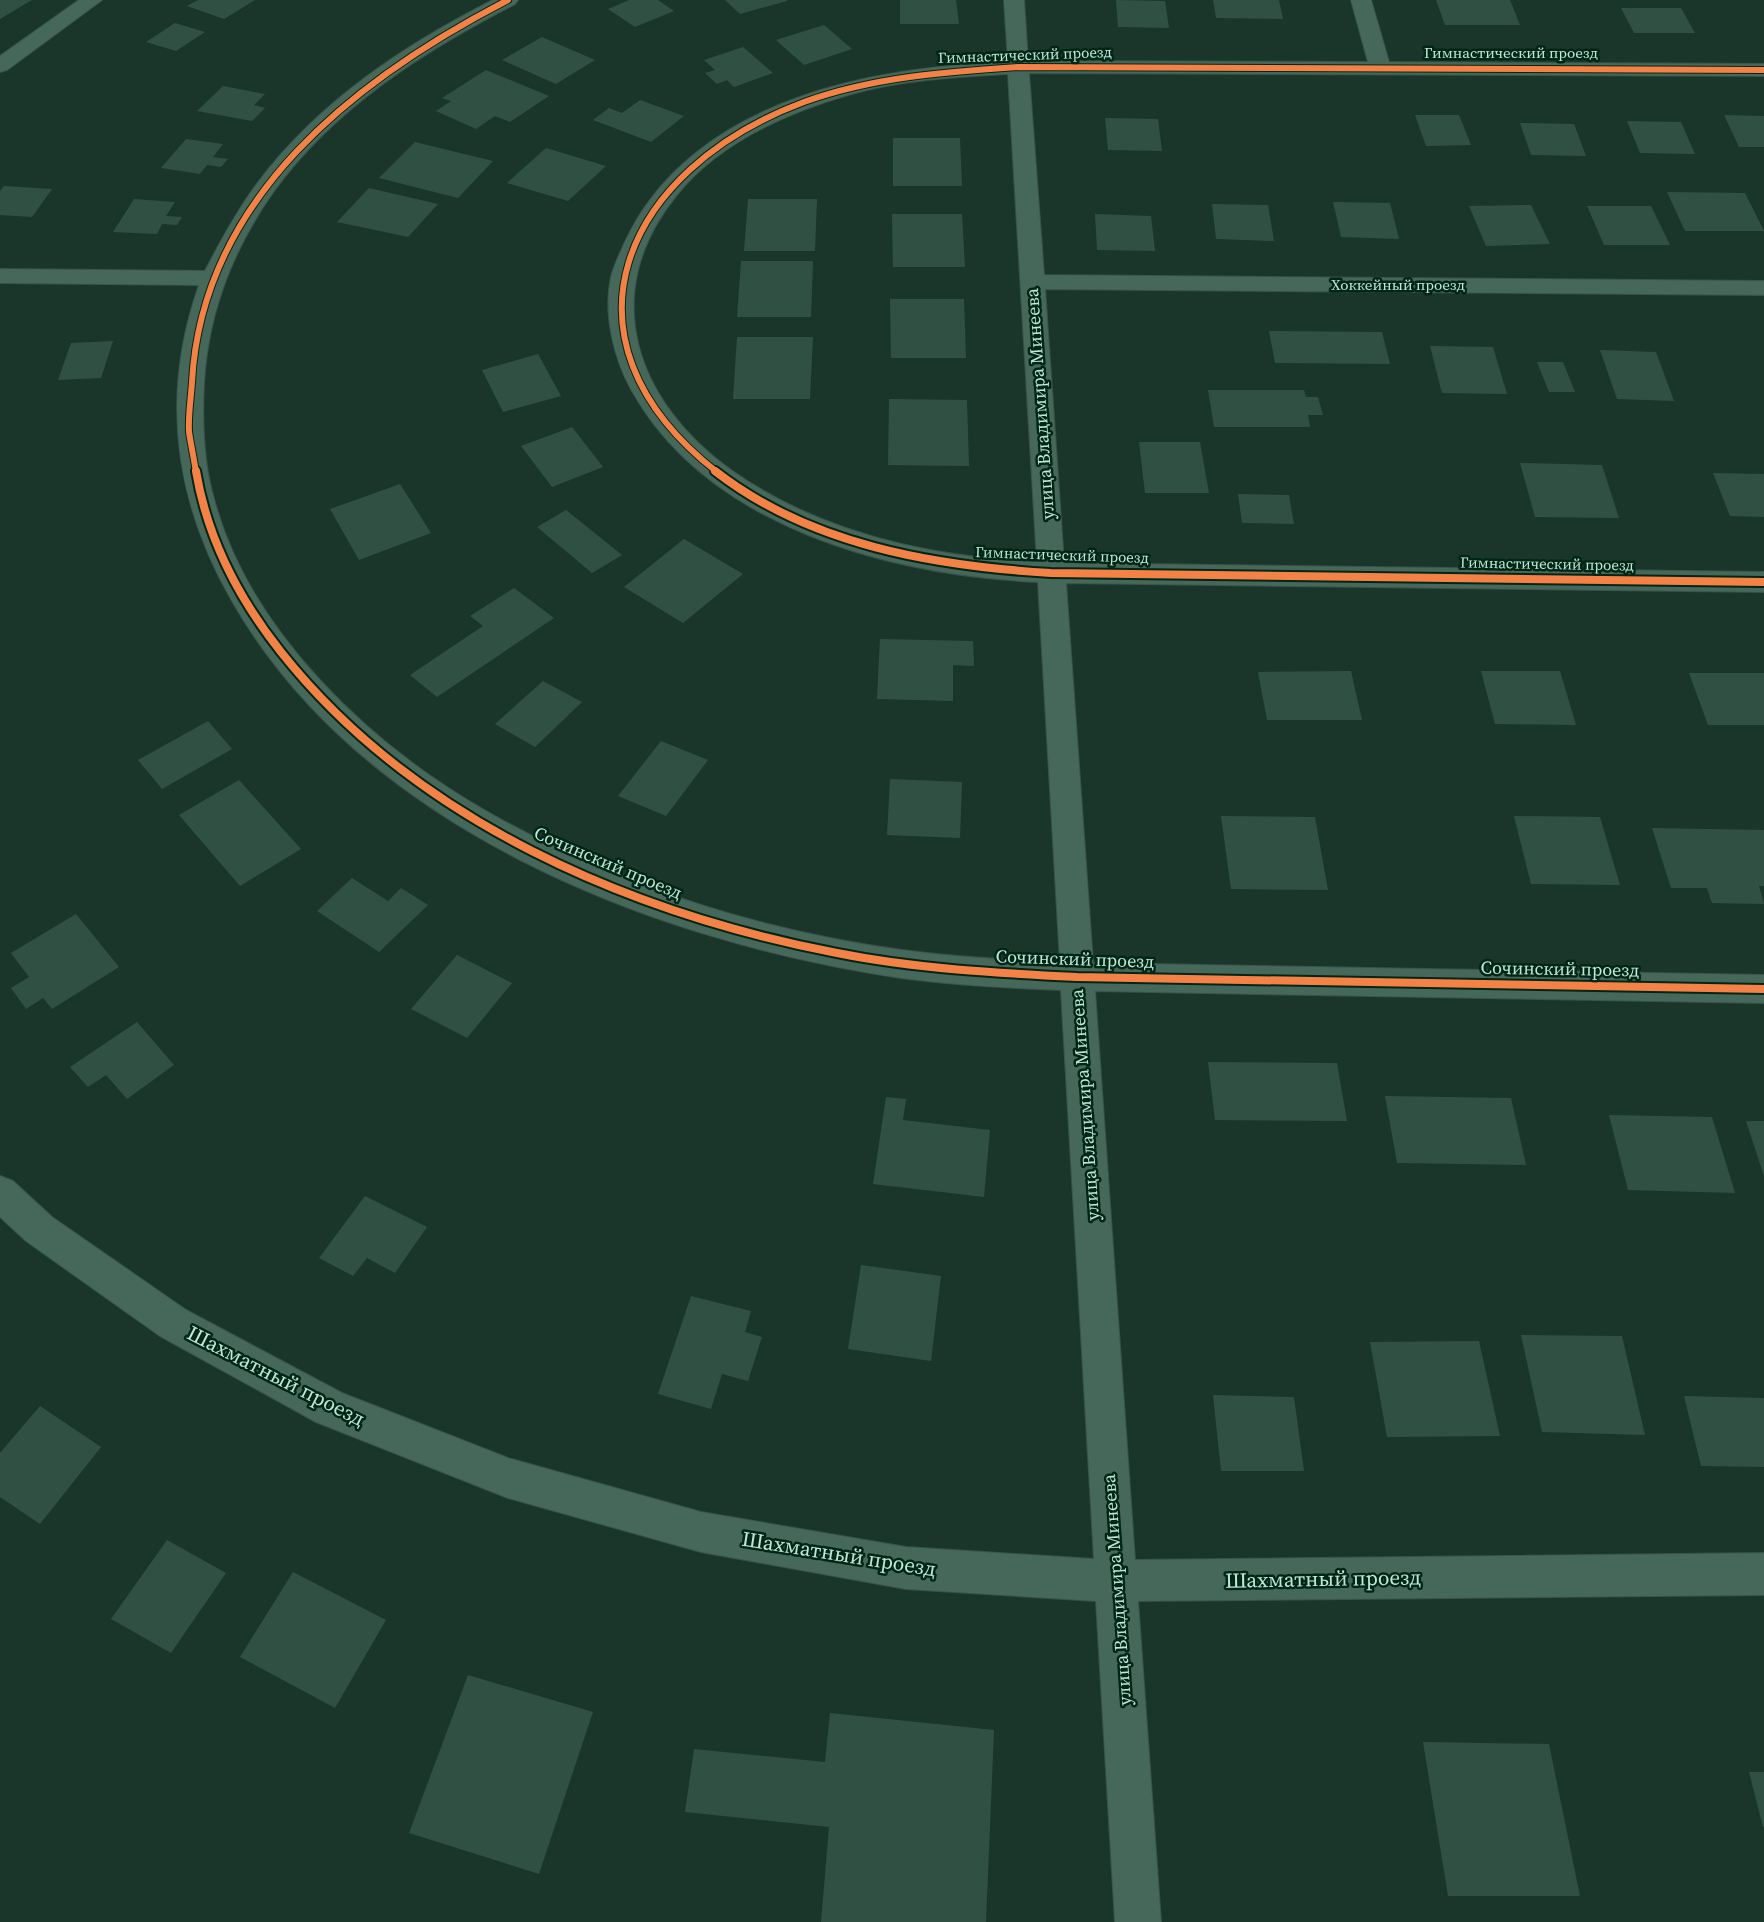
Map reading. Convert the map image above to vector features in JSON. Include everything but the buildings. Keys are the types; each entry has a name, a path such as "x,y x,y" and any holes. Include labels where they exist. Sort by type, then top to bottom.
{"street":[{"path":"0,66 92,0"},
{"name":"Сочинский проезд","path":"508,0 428,42 382,74 339,108 300,146 266,186 237,230 214,278 198,327 191,369 189,433 197,489 216,546 245,603 285,660 335,715 398,768 471,817 554,862 646,901 747,932 854,956 964,971 1077,977 1764,989"},
{"name":"улица Владимира Минеева","path":"1014,0 1138,1922"},
{"path":"1362,0 1380,67"},
{"name":"Гимнастический проезд","path":"1764,70 1018,67 947,71 879,81 826,96 757,123 707,154 666,192 637,234 622,281 621,330 638,381 671,430 722,476 788,515 868,546 945,563 1050,573 1764,582"},
{"path":"0,276 214,278"},
{"name":"Хоккейный проезд","path":"1032,282 1764,288"},
{"name":"Шахматный проезд","path":"0,1193 39,1229 173,1323 330,1408 507,1478 701,1533 906,1568 1116,1581 1764,1574"}],"cycle path":[{"path":"508,0 462,23 376,79 336,111 300,147 267,185 239,228 215,274 202,315 193,357 189,430 200,499 225,565 261,626 306,683 357,734 413,780 472,818 528,849 648,901 710,922 774,939 902,964 980,972 1077,977 1764,989"},
{"path":"1764,70 1018,67 932,73 880,81 842,90 766,119 730,138 698,162 669,189 646,221 625,270 622,293 624,334 639,382 667,425 684,444 722,476 776,509 834,534 894,552 967,567 1051,573 1764,582"}]}
